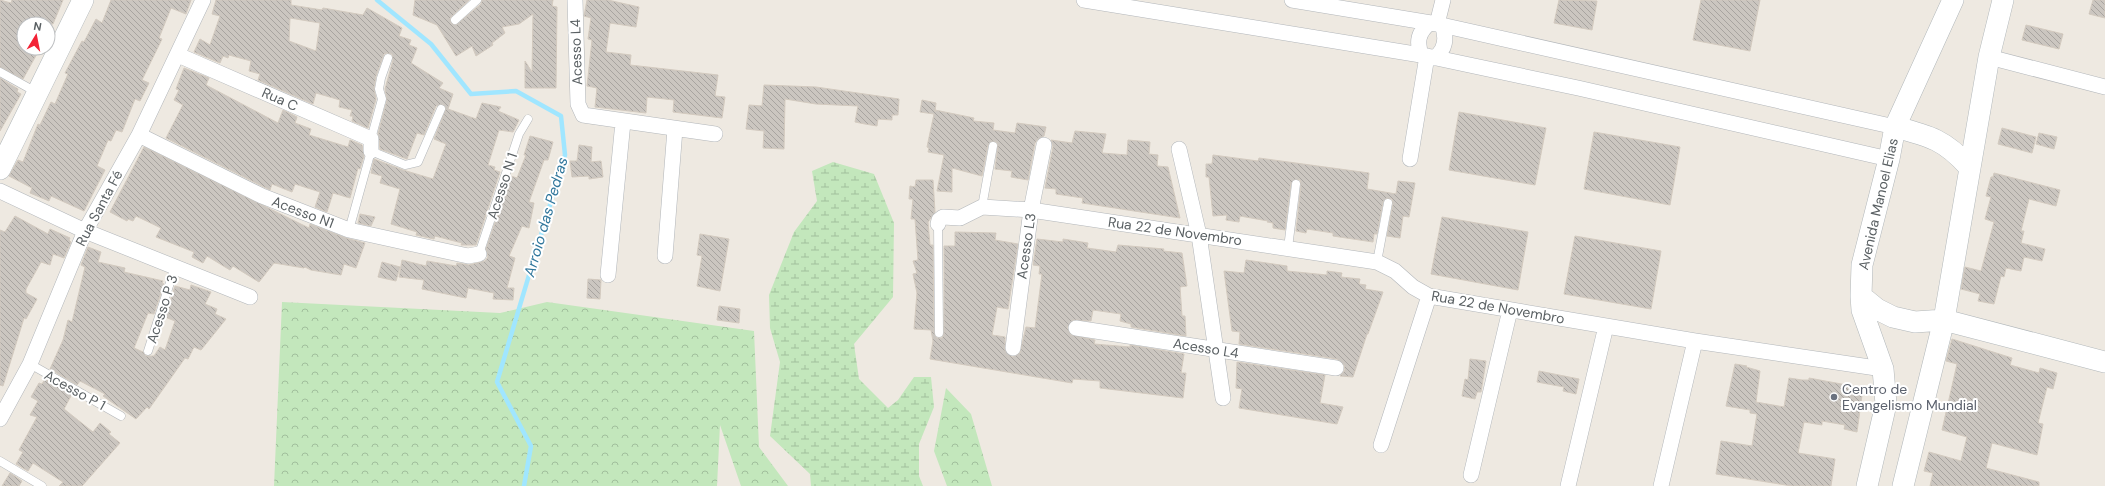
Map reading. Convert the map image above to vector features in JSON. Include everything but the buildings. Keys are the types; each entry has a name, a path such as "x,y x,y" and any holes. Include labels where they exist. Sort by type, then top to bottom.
{"main road":[{"path":"0,169 83,0"},
{"name":"Avenida Manoel Elias","path":"1868,486 1886,404 1883,369 1862,310 1862,265 1889,159 1895,127 1953,0"},
{"path":"1904,486 1944,320 1989,57 2003,0"},
{"path":"1895,127 1936,140 1953,149 1969,167"},
{"path":"1861,296 1877,309 1893,317 1915,322 1944,320 2105,362"}],"street":[{"name":"Rua Santa Fé","path":"0,419 30,364 85,231 139,135 203,0"},
{"name":"Acesso L4","path":"575,0 578,104 583,115 622,122"},
{"path":"1292,0 1436,24 1895,127"},
{"path":"1410,159 1428,56 1418,44 1419,37 1421,32 1436,24 1443,0"},
{"path":"1095,1 1428,56 1578,88 1889,159"},
{"path":"1428,56 1439,54 1445,44 1446,38 1436,24"},
{"name":"Rua C","path":"178,54 371,145"},
{"path":"1989,57 2105,87"},
{"path":"608,275 622,122 715,134"},
{"path":"665,256 675,129"},
{"name":"Acesso N1","path":"139,135 262,196 349,230 468,256 479,254"},
{"name":"Acesso L3","path":"1013,348 1031,210 1044,145"},
{"path":"1179,149 1199,235 1223,398"},
{"path":"0,191 85,231 250,297"},
{"path":"938,224 939,220 943,217 960,218 982,207"},
{"name":"Rua 22 de Novembro","path":"982,207 1031,210 1377,262 1395,271 1413,288 1429,296 1696,341 1883,369"},
{"path":"1381,445 1429,296"},
{"path":"1471,475 1510,310"},
{"path":"1568,486 1606,326"},
{"name":"Acesso L4","path":"1076,328 1336,368"},
{"path":"1661,486 1696,341"}],"lane":[{"path":"455,20 477,0"},
{"path":"349,230 382,99 379,89 388,58"},
{"path":"0,72 37,92"},
{"path":"371,145 405,165 418,162 441,109"},
{"name":"Acesso N 1","path":"479,254 519,134 528,119"},
{"path":"982,207 993,146"},
{"path":"1288,248 1296,184"},
{"path":"1377,262 1388,202"},
{"path":"938,224 939,333"},
{"name":"Acesso P 3","path":"148,351 175,267"},
{"name":"Acesso P 1","path":"30,364 121,416"},
{"path":"0,461 42,486"}],"green space":[{"path":"833,162 874,174 894,223 893,297 854,344 859,379 888,408 898,400 914,377 931,377 934,407 919,444 919,476 923,486 811,486 810,474 770,436 780,362 770,328 769,295 794,232 817,201 812,171"},
{"path":"282,302 500,313 547,302 754,331 759,447 788,486 741,486 720,425 717,486 274,486"},
{"path":"946,388 971,414 992,486 947,486 934,451"}],"waterway":[{"name":"Arroio das Pedras","path":"377,0 431,44 471,94 516,91 561,116 565,155 497,382 531,446 524,486"}],"place":[{"name":"Centro de Evangelismo Mundial","path":"1834,397"}]}
